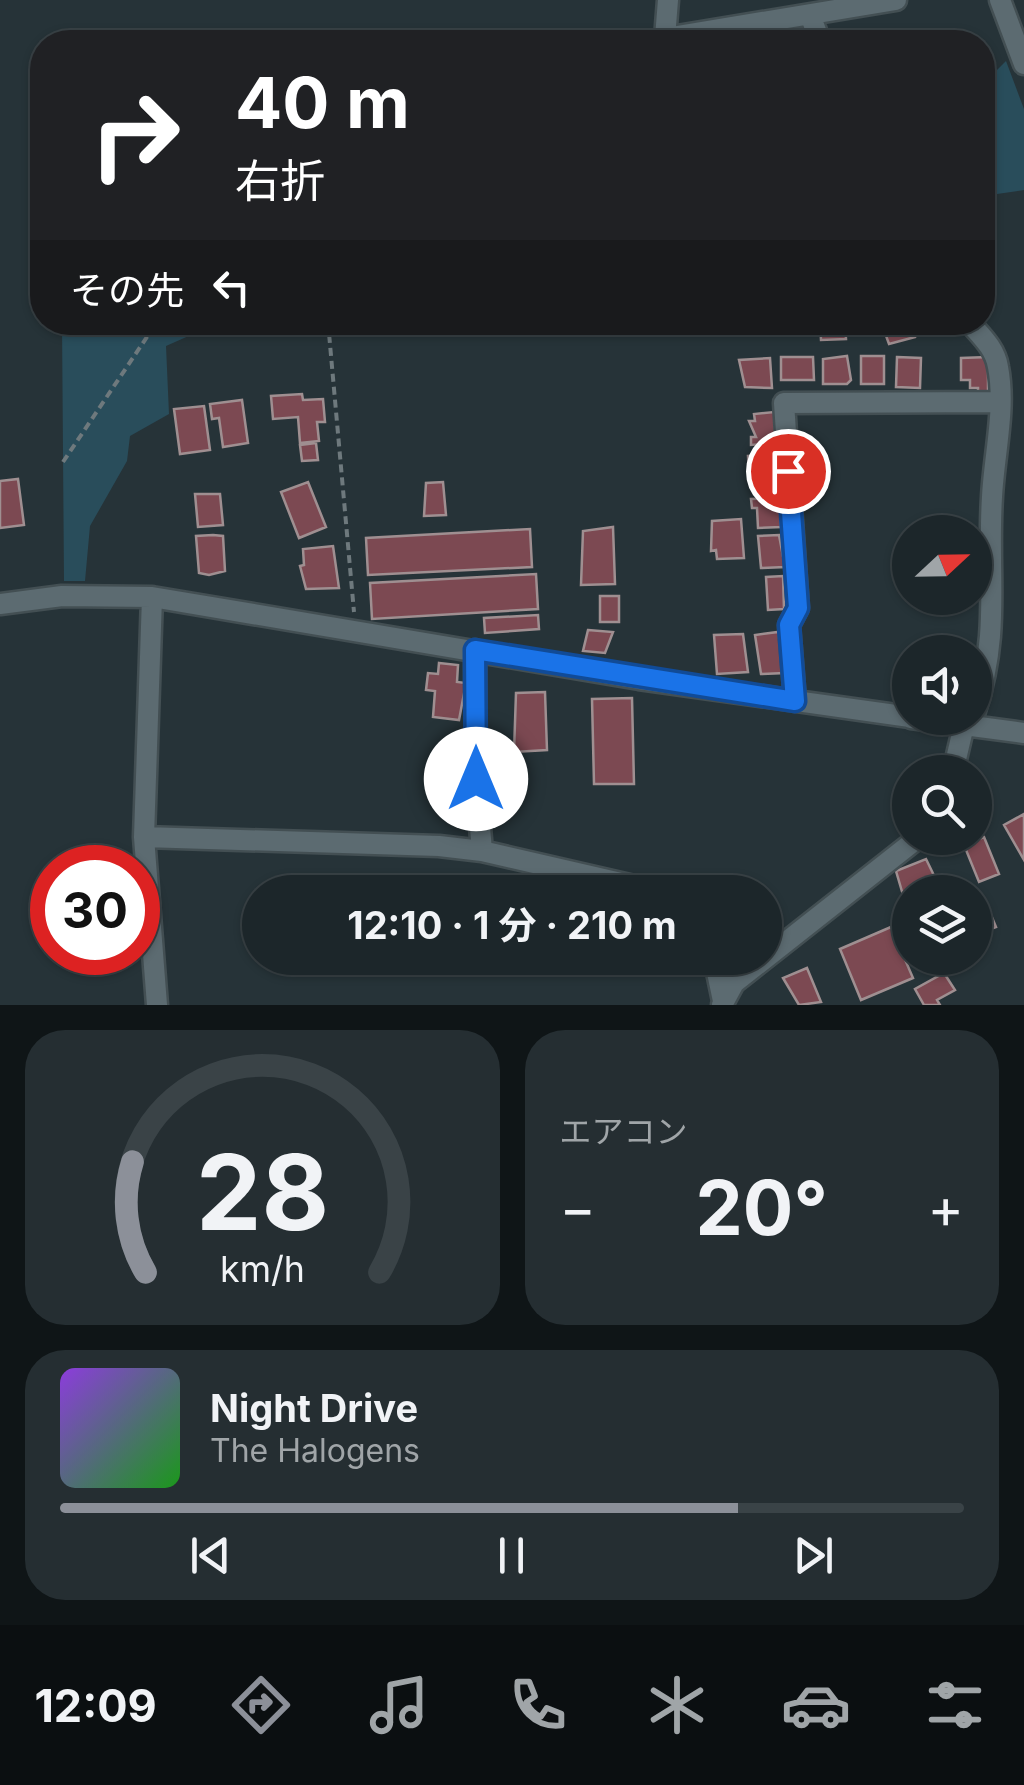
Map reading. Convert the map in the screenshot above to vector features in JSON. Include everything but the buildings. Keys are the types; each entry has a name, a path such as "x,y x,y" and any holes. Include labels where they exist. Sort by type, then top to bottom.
{"street":[{"path":"666,30 668,0"},
{"path":"721,30 896,0"},
{"path":"1000,0 1024,64"},
{"path":"811,17 816,30"},
{"path":"980,335 992,349 998,365 1000,402 991,502 992,635"},
{"path":"795,701 789,625 798,608 784,402 1000,402"},
{"path":"0,604 62,596 152,596 354,632 892,714"},
{"path":"152,596 144,838 156,1005"},
{"path":"475,650 476,779 482,851"},
{"path":"992,725 1024,732"},
{"path":"144,838 439,846 482,851 586,875"},
{"path":"722,1003 734,983 896,855"},
{"path":"717,975 722,1003"}],"path":[{"path":"63,462 148,335"},
{"path":"329,335 352,564 354,632"}],"shaded area":[{"path":"1006,61 1024,109 1024,190 995,194 995,72"},
{"path":"62,335 191,335 166,346 169,414 130,436 127,461 90,526 85,581 64,581"}],"route":[{"path":"476,779 475,650 639,680 795,701 789,625 798,608 788,471"}]}
